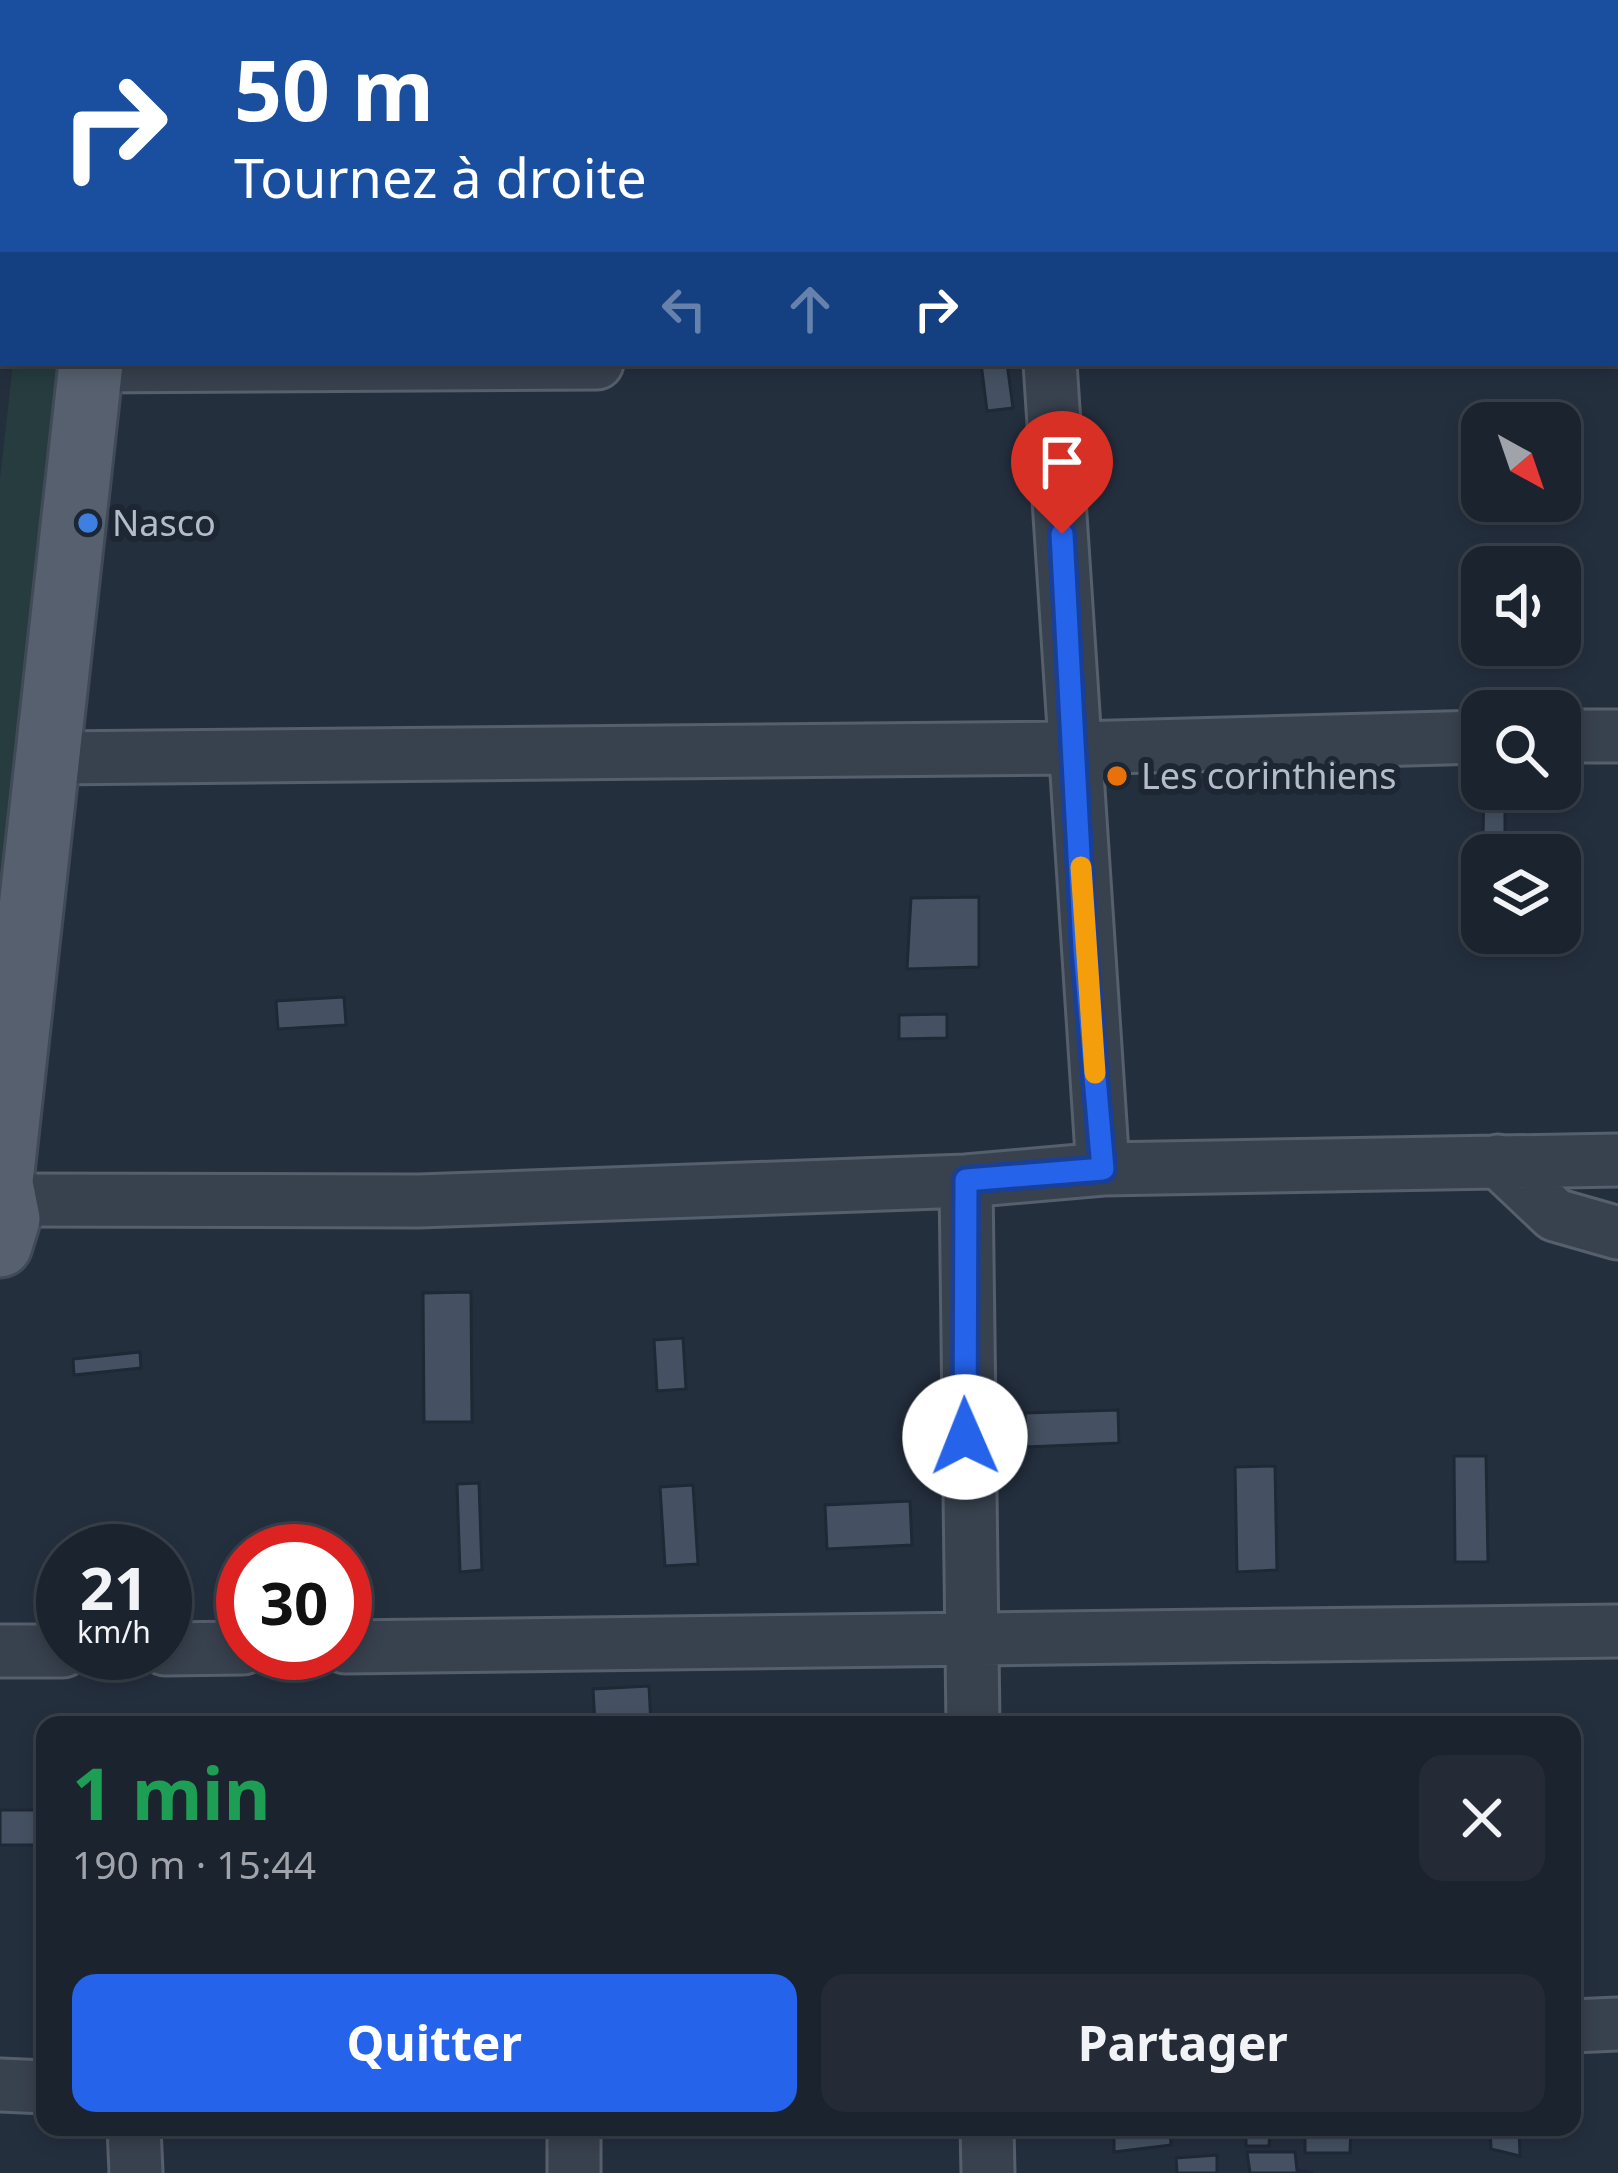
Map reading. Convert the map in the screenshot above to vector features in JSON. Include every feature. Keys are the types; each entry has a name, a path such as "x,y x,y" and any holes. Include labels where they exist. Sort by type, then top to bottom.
{"main road":[{"path":"2,1201 91,366"}],"street":[{"path":"1050,366 1076,748 1084,950 1103,1169"},
{"path":"1581,736 1618,736"},
{"path":"52,758 1076,748 1461,738"},
{"path":"2,1201 418,1201 966,1180 1103,1169 1618,1160"},
{"path":"1498,1161 1555,1215 1618,1233"},
{"path":"966,1180 965,1418 973,1716"},
{"path":"372,1647 1618,1631"},
{"path":"0,1652 36,1651"},
{"path":"1581,2026 1618,2024"},
{"path":"0,2085 36,2086"},
{"path":"134,2136 136,2173"},
{"path":"574,2136 574,2173"},
{"path":"987,2136 988,2173"}],"green space":[{"path":"13,366 63,366 0,931 0,479"}],"building":[{"path":"981,366 1007,366 1013,408 987,411"},
{"path":"1484,810 1505,810 1505,834 1483,834"},
{"path":"979,897 979,967 907,969 911,898"},
{"path":"344,997 346,1025 278,1029 276,1001"},
{"path":"947,1014 947,1038 899,1039 899,1015"},
{"path":"471,1292 472,1422 424,1422 423,1293"},
{"path":"683,1338 686,1389 657,1391 654,1340"},
{"path":"140,1352 141,1368 74,1375 73,1359"},
{"path":"1118,1410 1119,1443 1026,1447 1025,1413"},
{"path":"1454,1456 1486,1456 1488,1562 1455,1562"},
{"path":"1275,1466 1277,1570 1237,1572 1235,1467"},
{"path":"479,1483 482,1570 460,1572 457,1484"},
{"path":"693,1485 698,1564 665,1566 660,1487"},
{"path":"910,1501 912,1545 827,1549 825,1505"},
{"path":"649,1686 651,1716 594,1716 593,1689"},
{"path":"0,1810 36,1810 36,1845 0,1845"},
{"path":"1114,2136 1170,2136 1171,2145 1114,2152"},
{"path":"1246,2136 1270,2136 1269,2146 1246,2146"},
{"path":"1305,2136 1351,2136 1350,2153 1305,2153"},
{"path":"1490,2136 1519,2136 1520,2156 1491,2149"},
{"path":"1247,2152 1295,2152 1297,2170 1313,2173 1250,2173"},
{"path":"1217,2155 1217,2173 1177,2173 1176,2158"}],"slow traffic":[{"path":"1081,867 1095,1073"}],"place":[{"name":"Nasco","path":"88,523"},
{"name":"Les corinthiens","path":"1117,776"}],"route":[{"path":"965,1437 966,1180 1103,1169 1084,950 1062,534"}]}
